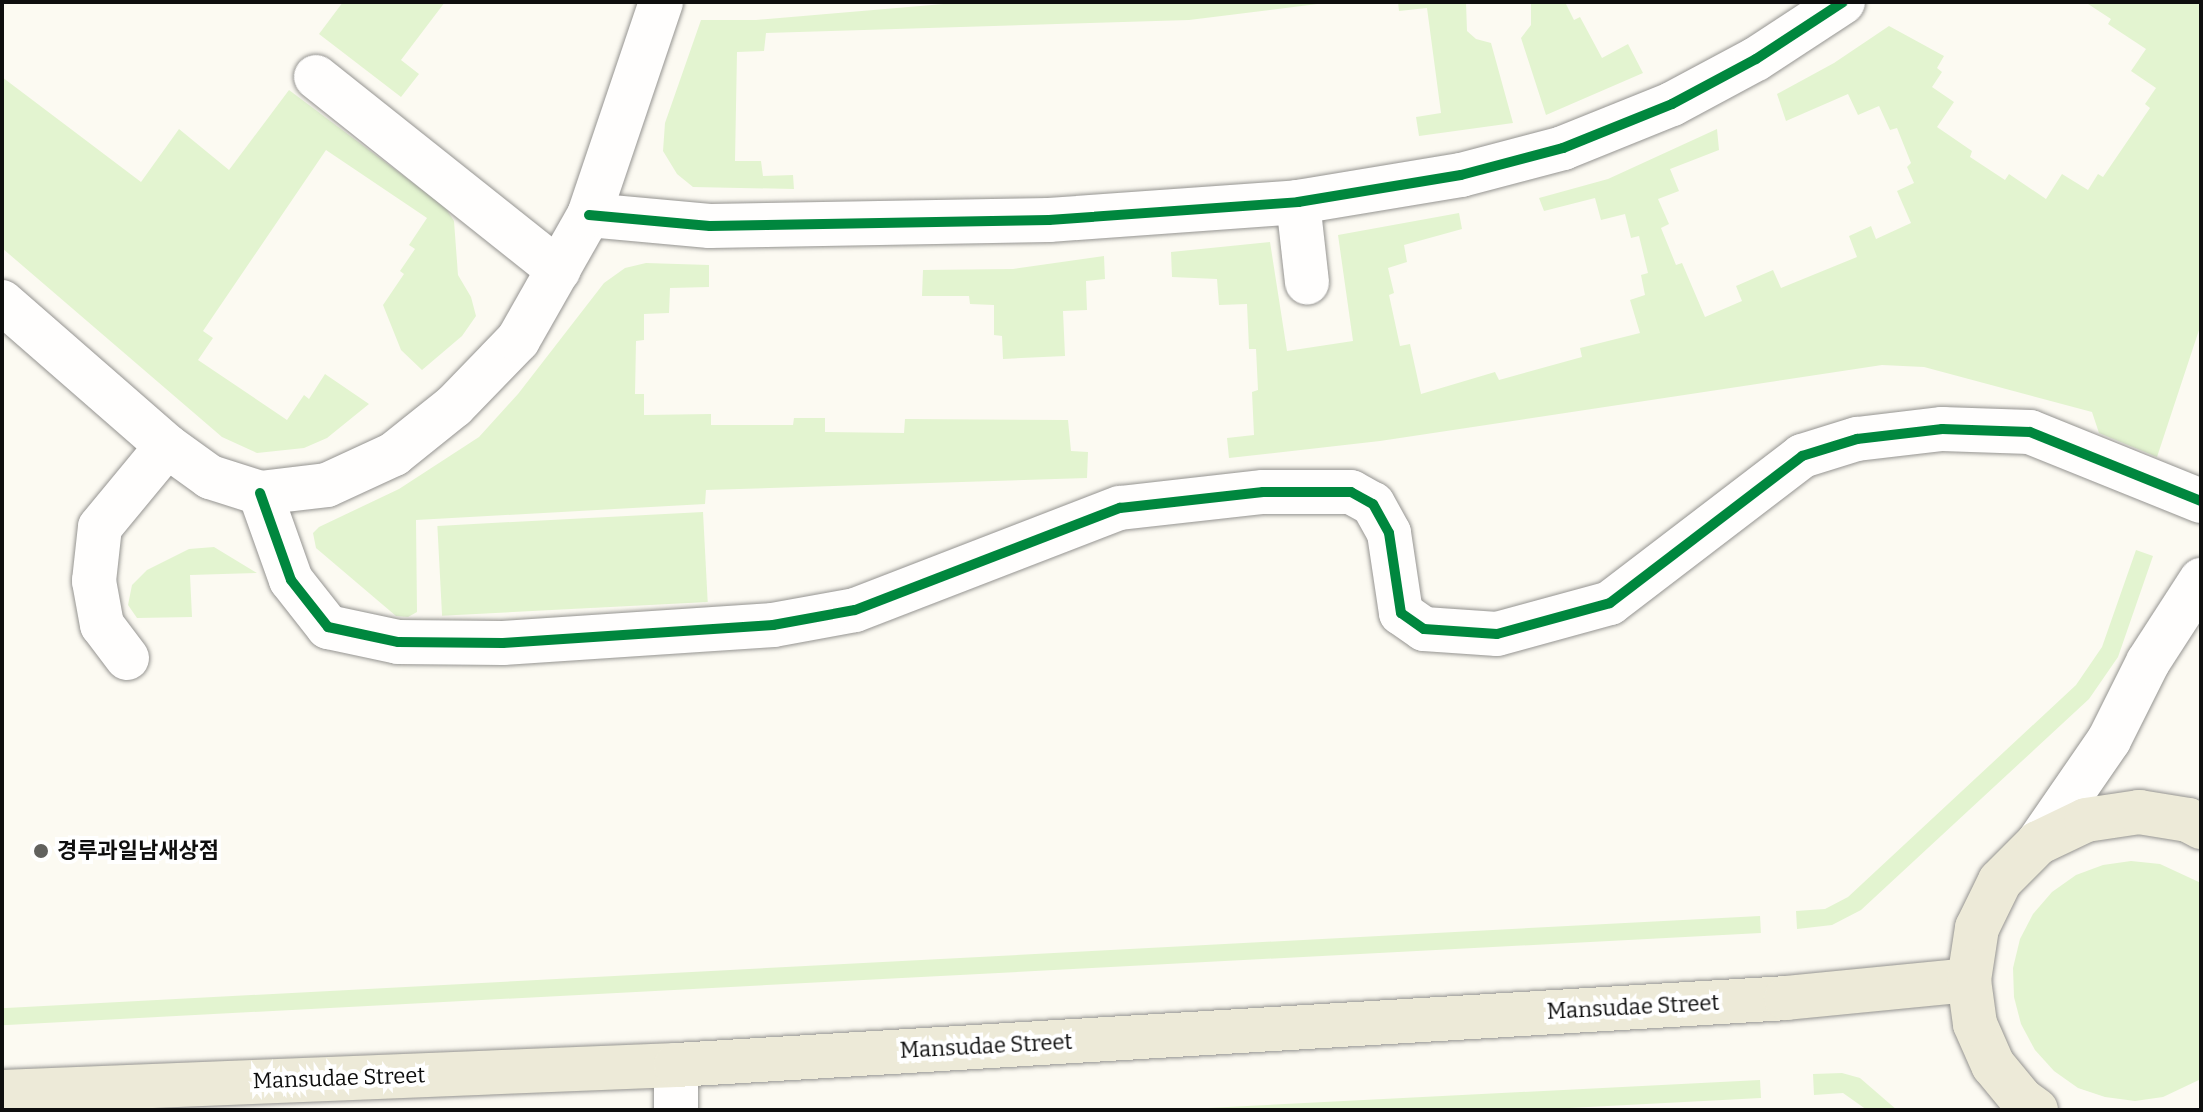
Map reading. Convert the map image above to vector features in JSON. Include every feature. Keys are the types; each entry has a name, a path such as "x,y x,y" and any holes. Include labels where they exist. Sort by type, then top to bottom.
{"main road":[{"path":"2036,1110 2022,1100 1993,1065 1975,1024 1969,980 1977,928 2000,881 2038,843 2086,820 2139,812 2188,820 2201,827"},
{"name":"Mansudae Street","path":"2,1092 676,1065 1786,998 1969,980"}],"street":[{"path":"2,302 167,446 210,477 260,493 327,485 394,454 454,406 518,340 589,215 661,2"},
{"path":"589,215 710,226 1049,220 1298,202 1461,175 1563,148 1672,104 1756,59 1843,2"},
{"path":"316,77 559,270"},
{"path":"1298,202 1307,282"},
{"path":"260,493 291,580 328,627 398,642 503,643 773,625 855,610 1120,508 1263,492 1351,492 1373,504 1389,533 1401,613 1424,629 1497,634 1610,603 1802,456 1857,439 1942,429 2030,432 2201,501"},
{"path":"127,658 102,625 94,581 100,527 167,446"},
{"path":"2201,581 2201,595"},
{"path":"2038,843 2109,740 2148,662 2201,581"},
{"path":"676,1065 676,1110"}],"green space":[{"path":"343,2 445,2 401,60 419,74 401,97 319,34"},
{"path":"967,2 1333,2 1189,20 766,33 764,51 737,52 735,161 761,161 763,176 793,175 794,189 693,187 677,174 663,151 665,123 701,20 756,20"},
{"path":"1398,2 1466,2 1467,31 1476,39 1491,43 1513,123 1419,136 1416,117 1441,113 1427,8 1399,11"},
{"path":"1531,2 1565,2 1574,20 1580,17 1602,58 1628,44 1643,73 1546,115 1521,38 1531,25"},
{"path":"2085,2 2201,2 2201,324 2157,457 2099,433 2092,412 1924,367 1882,365 1380,441 1229,458 1227,438 1254,435 1252,392 1258,390 1256,349 1249,349 1247,304 1219,305 1217,279 1172,277 1171,252 1270,242 1287,351 1353,341 1338,235 1459,213 1462,229 1404,245 1407,262 1388,268 1394,293 1389,295 1400,346 1410,344 1421,394 1495,372 1499,380 1582,357 1580,348 1640,333 1630,300 1645,295 1641,275 1648,273 1639,236 1631,238 1625,214 1601,220 1595,198 1544,211 1539,198 1608,179 1717,129 1719,150 1670,169 1679,191 1658,199 1669,224 1661,228 1676,265 1682,263 1705,317 1742,301 1736,286 1773,270 1781,288 1857,257 1849,236 1871,226 1876,239 1911,223 1897,191 1914,183 1907,167 1911,163 1897,128 1890,130 1879,106 1858,115 1848,94 1786,121 1777,94 1834,63 1889,26 1944,56 1937,68 1942,72 1932,87 1954,102 1937,127 1972,151 1970,157 2005,180 2009,174 2046,199 2062,174 2088,190 2098,174 2103,177 2150,108 2145,104 2156,88 2131,71 2146,49 2108,24 2111,19"},
{"path":"2,77 141,182 179,129 229,170 289,90 445,207 454,221 458,275 471,297 476,316 462,336 422,370 401,350 383,305 404,274 400,271 415,249 409,245 427,218 326,150 203,331 213,338 198,360 287,420 304,395 309,399 325,374 369,404 327,438 304,448 257,453 222,437 2,248"},
{"path":"1104,256 1105,279 1086,281 1087,310 1063,311 1065,356 1003,359 1002,336 994,335 994,305 970,304 969,296 922,296 923,270 1013,269"},
{"path":"646,263 709,265 709,287 670,288 669,313 644,314 644,340 636,341 635,394 644,394 644,415 711,414 711,425 793,425 794,418 825,418 825,432 904,433 905,419 1068,420 1071,451 1088,452 1087,478 706,490 705,504 416,520 417,612 408,617 396,616 316,548 313,533 319,527 399,489 479,437 518,394 604,283 625,268"},
{"path":"703,512 708,602 442,616 437,526"},
{"path":"214,547 257,573 190,575 192,617 137,618 128,605 132,585 147,570 189,549"},
{"path":"2136,550 2153,556 2118,657 2089,699 1861,910 1832,925 1797,929 1796,911 1825,909 1848,897 2076,685 2102,647"},
{"path":"2131,861 2160,864 2201,883 2201,1079 2163,1097 2135,1101 2105,1097 2078,1088 2054,1071 2035,1050 2021,1024 2014,997 2013,968 2020,939 2033,914 2052,892 2076,875 2103,865"},
{"path":"1760,916 1761,933 2,1025 2,1008"},
{"path":"1842,1073 1860,1078 1897,1110 1867,1110 1843,1093 1814,1095 1813,1074"},
{"path":"1760,1080 1761,1098 1531,1110 1168,1110"}],"cycle path":[{"path":"589,215 710,226 1049,220 1298,202 1461,175 1563,148 1672,104 1756,59 1843,2"},
{"path":"260,493 291,580 328,627 398,642 503,643 773,625 855,610 1120,508 1263,492 1351,492 1373,504 1389,533 1401,613 1424,629 1497,634 1610,603 1802,456 1857,439 1942,429 2030,432 2201,501"}],"place":[{"name":"경루과일남새상점","path":"41,851"}]}
